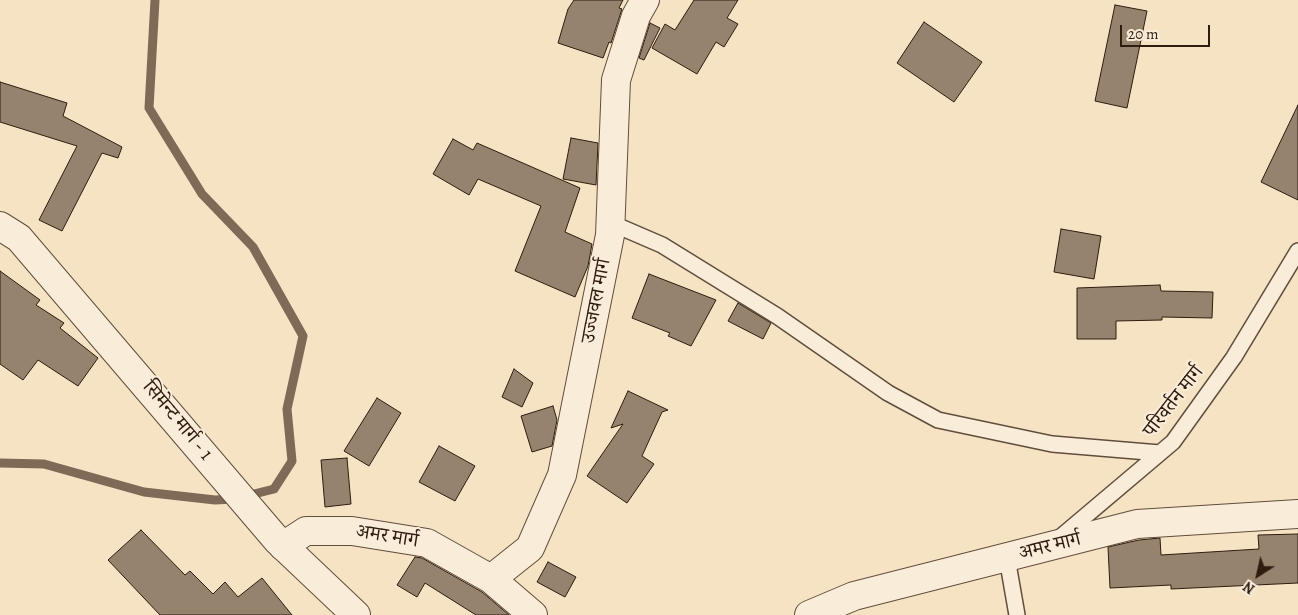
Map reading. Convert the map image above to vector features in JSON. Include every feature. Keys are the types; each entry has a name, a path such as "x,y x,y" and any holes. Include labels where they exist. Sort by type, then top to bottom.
{"street":[{"name":"उज्जवल मार्ग","path":"490,579 530,548 562,475 610,235 616,80 636,16 645,0"},
{"name":"सिमेन्ट मार्ग - 1","path":"0,226 19,238 280,543 356,615"},
{"name":"अमर मार्ग","path":"809,615 854,596 1137,524 1298,514"},
{"name":"अमर मार्ग","path":"280,543 306,532 362,532 427,543 490,579 532,615"}],"lane":[{"path":"610,223 662,245 777,316 888,393 938,420 1052,444 1160,453"},
{"name":"परिवर्तन मार्ग","path":"1048,548 1173,442 1234,357 1298,252"},
{"path":"1007,558 1017,615"}],"building":[{"path":"574,0 623,0 619,8 622,9 611,43 609,42 603,58 558,43 568,9"},
{"path":"694,0 738,0 727,18 738,24 724,47 716,42 697,74 652,48 665,24 675,30"},
{"path":"1115,5 1147,11 1127,108 1095,101"},
{"path":"924,22 982,62 954,102 897,63"},
{"path":"650,23 660,28 644,60 639,58"},
{"path":"0,82 67,103 63,116 122,147 118,158 102,153 62,231 39,220 77,146 0,122"},
{"path":"1298,105 1298,200 1261,182"},
{"path":"571,138 598,143 596,185 563,179"},
{"path":"453,139 473,150 477,143 580,188 565,232 592,244 588,266 575,297 515,271 541,206 478,179 469,195 433,174"},
{"path":"1061,229 1101,236 1094,279 1054,272"},
{"path":"0,271 40,300 36,305 64,323 60,328 98,358 78,386 38,360 23,380 0,364"},
{"path":"649,274 716,300 691,346 668,336 670,333 632,318"},
{"path":"1160,285 1161,291 1213,292 1212,318 1162,317 1162,320 1116,321 1116,339 1077,339 1077,288"},
{"path":"738,303 771,323 763,339 728,321"},
{"path":"514,369 533,383 522,407 502,397"},
{"path":"628,391 668,410 662,412 642,456 654,464 627,503 587,476 623,424 611,428"},
{"path":"377,398 401,413 369,466 344,451"},
{"path":"553,406 557,420 552,446 532,452 521,416"},
{"path":"439,446 475,466 455,501 419,482"},
{"path":"347,458 351,504 325,507 321,460"},
{"path":"141,530 185,575 190,571 213,594 225,582 238,597 262,578 292,615 160,615 108,560"},
{"path":"1298,534 1298,583 1171,589 1171,585 1110,588 1108,547 1139,540 1160,538 1161,555 1259,549 1258,535"},
{"path":"415,557 422,558 482,592 509,615 476,615 425,583 417,597 397,585"},
{"path":"548,562 576,577 565,597 537,582"}],"waterway":[{"path":"0,463 44,464 144,492 215,500 234,499 274,489 292,461 287,409 303,336 253,247 202,194 149,108 155,0"}]}
